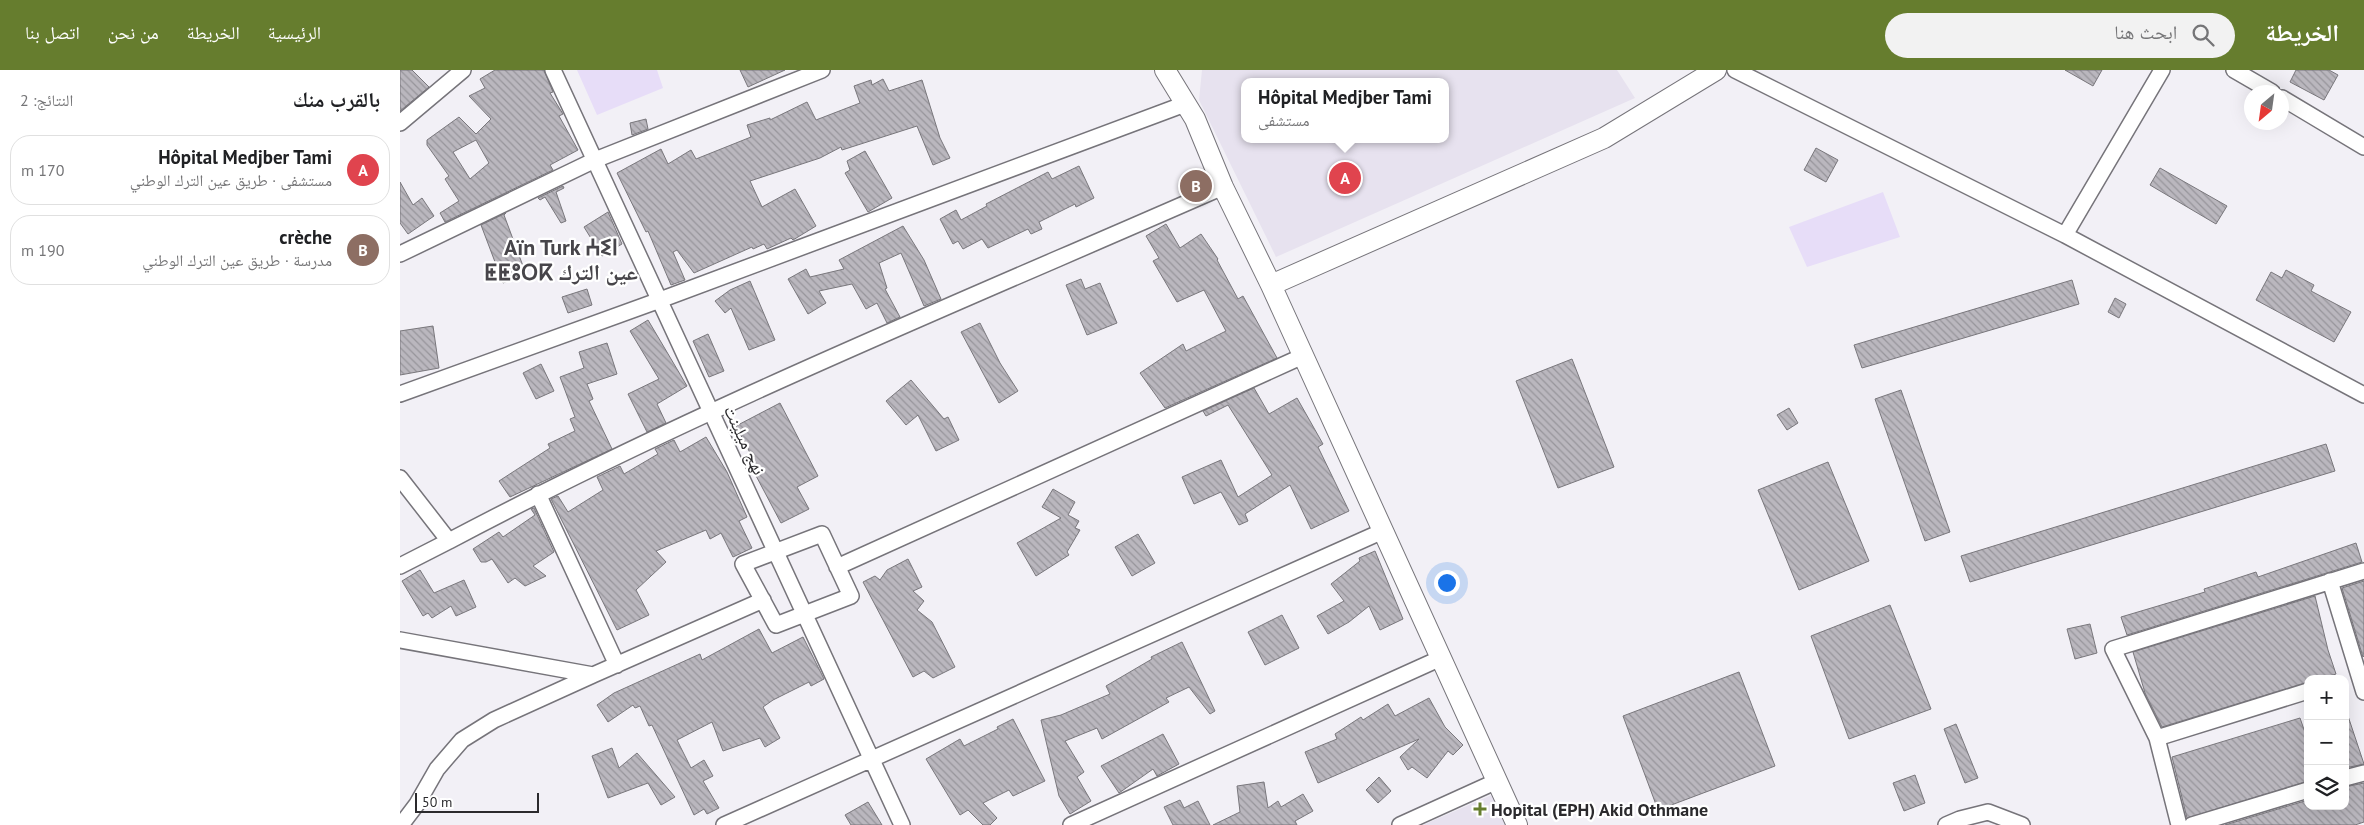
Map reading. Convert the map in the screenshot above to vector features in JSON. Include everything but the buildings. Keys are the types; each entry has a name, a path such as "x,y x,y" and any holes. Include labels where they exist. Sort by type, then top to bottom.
{"main road":[{"path":"1165,70 1195,119 1223,187 1271,285 1517,825"},
{"path":"1271,285 1604,138 1716,70"}],"street":[{"path":"400,123 463,70"},
{"name":"نهج ميلينت","path":"553,70 902,825"},
{"path":"400,254 595,160 822,70"},
{"path":"1735,70 2065,236 2364,395"},
{"path":"2065,236 2162,70"},
{"path":"2234,70 2260,85"},
{"path":"2289,102 2364,146"},
{"path":"400,394 660,300 1185,104"},
{"path":"400,566 538,494 711,410 1223,187"},
{"path":"837,567 1303,356"},
{"path":"400,478 449,541"},
{"path":"538,494 617,665"},
{"path":"724,825 1383,531"},
{"path":"822,534 837,567 851,596 776,625 743,564 822,534"},
{"path":"2178,825 2157,738 2113,649 2364,571"},
{"path":"2330,581 2352,678 2364,692"},
{"path":"401,825 417,804 437,769 462,740 494,720 763,600"},
{"path":"400,640 593,675"},
{"path":"1071,825 1441,658"},
{"path":"548,667 555,674 555,693"},
{"path":"2157,738 2304,693"},
{"path":"2349,777 2364,773"},
{"path":"1400,825 1497,781"},
{"path":"2192,825 2304,791"},
{"path":"1946,825 1960,819 1988,812 2022,825"}],"shaded area":[{"path":"577,70 657,70 663,88 597,115"},
{"path":"1202,70 1617,70 1635,98 1276,257 1199,100"},
{"path":"1883,192 1900,237 1807,267 1789,227"},
{"name":"Hopital (EPH) Akid Othmane","path":"1494,794 1508,825 1423,825"}],"place":[{"name":"Hôpital Medjber Tami","path":"1345,178"},
{"name":"crèche","path":"1196,186"},
{"name":"Hopital (EPH) Akid Othmane","path":"1480,809"}],"district":[{"name":"Aïn Turk ⵄⵉⵏ ⵟⵟⵓⵔⴽ عين الترك","path":"561,260"}]}
